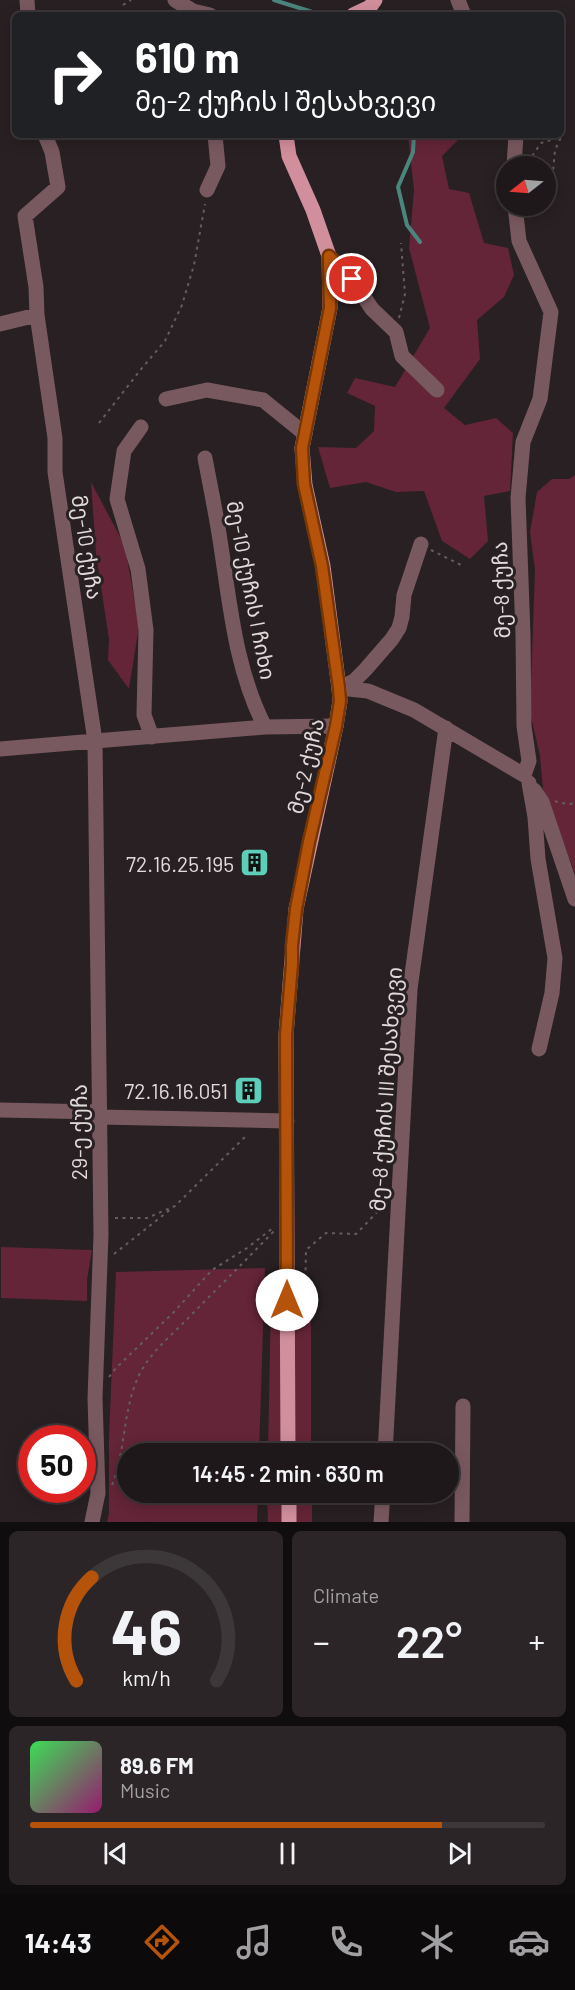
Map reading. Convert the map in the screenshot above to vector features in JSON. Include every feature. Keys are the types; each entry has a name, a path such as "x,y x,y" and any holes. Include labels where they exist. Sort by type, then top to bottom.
{"main road":[{"path":"359,12 370,7 375,0"},
{"name":"მე-2 ქუჩა","path":"286,138 289,156 313,210 329,256 330,308 302,448 304,484 322,566 340,701 296,909 286,1035 288,1443"},
{"path":"289,1503 289,1522"}],"street":[{"path":"175,0 191,12"},
{"name":"მე-10 ქუჩა","path":"46,138 58,187 25,216 55,438 55,472 95,741"},
{"path":"207,190 218,166 215,138"},
{"path":"515,156 516,138"},
{"name":"მე-8 ქუჩა","path":"516,216 519,241 551,312 540,399 523,442 518,498 524,726 529,761 527,779 535,817 538,859 555,958 551,1000 539,1049"},
{"path":"329,256 352,279 372,309 396,332 402,356 437,390"},
{"path":"0,324 37,315"},
{"path":"166,399 207,390 263,400 305,434"},
{"path":"141,427 124,451 117,499 138,569 146,630 144,715 152,737"},
{"name":"მე-10 ქუჩის I ჩიხი","path":"205,458 233,627 254,706 265,727"},
{"path":"339,688 354,681 399,628 404,595 421,544"},
{"path":"339,688 368,692 414,710 527,779 542,802 575,899"},
{"path":"0,749 265,727 336,726"},
{"name":"მე-8 ქუჩის III შესახვევი","path":"386,1443 410,989 446,728"},
{"name":"29-ე ქუჩა","path":"92,1522 98,1493 95,1398 100,1266 95,741"},
{"path":"0,1110 287,1121"},
{"path":"462,1522 463,1406"},
{"path":"381,1522 382,1503"}],"path":[{"path":"123,5 131,0"},
{"path":"532,156 541,143 558,138"},
{"path":"554,156 561,138"},
{"path":"99,423 165,341 182,305 194,265 207,190"},
{"path":"396,332 405,294 401,243"},
{"path":"421,544 461,565"},
{"path":"100,1266 175,1206 253,1129"},
{"path":"287,1300 299,1301 305,1290 306,1250 326,1233 356,1234 383,1206 399,1185"},
{"path":"100,1215 114,1218 147,1218 175,1206"},
{"path":"109,1378 116,1368 173,1313 212,1270 247,1248 287,1217"},
{"path":"110,1488 121,1452 136,1384 147,1362 166,1339 287,1217"}],"shaded area":[{"path":"408,138 460,138 442,156 449,189 469,193 484,243 508,248 514,275 504,297 477,320 480,359 444,408 465,425 496,418 513,433 510,491 484,496 488,541 470,559 442,541 424,491 396,492 366,482 330,488 318,447 356,448 374,431 375,406 347,393 355,378 395,387 430,328 409,248 414,190"},
{"path":"575,475 575,873 543,789 540,756 530,712 535,570 530,532 537,492 552,479 569,479"},
{"path":"91,482 125,546 139,626 129,689 108,660 109,639 96,554"},
{"path":"1,1247 92,1250 87,1280 87,1301 1,1298"},
{"path":"265,1268 259,1443 117,1443 117,1503 258,1503 257,1522 107,1522 116,1272"},
{"path":"281,1294 283,1443 268,1443 271,1295"},
{"path":"294,1311 311,1315 311,1443 295,1443"},
{"path":"267,1503 284,1503 284,1522 268,1522"},
{"path":"295,1503 312,1503 312,1522 295,1522"}],"waterway":[{"path":"274,0 312,12"},
{"path":"414,138 413,152 398,187 407,225 420,242"}],"place":[{"name":"72.16.25.195","path":"255,863"},
{"name":"72.16.16.051","path":"249,1090"}],"route":[{"path":"287,1300 286,1035 292,946 300,886 340,701 322,566 304,484 302,448 330,308 329,256 352,279"}]}
